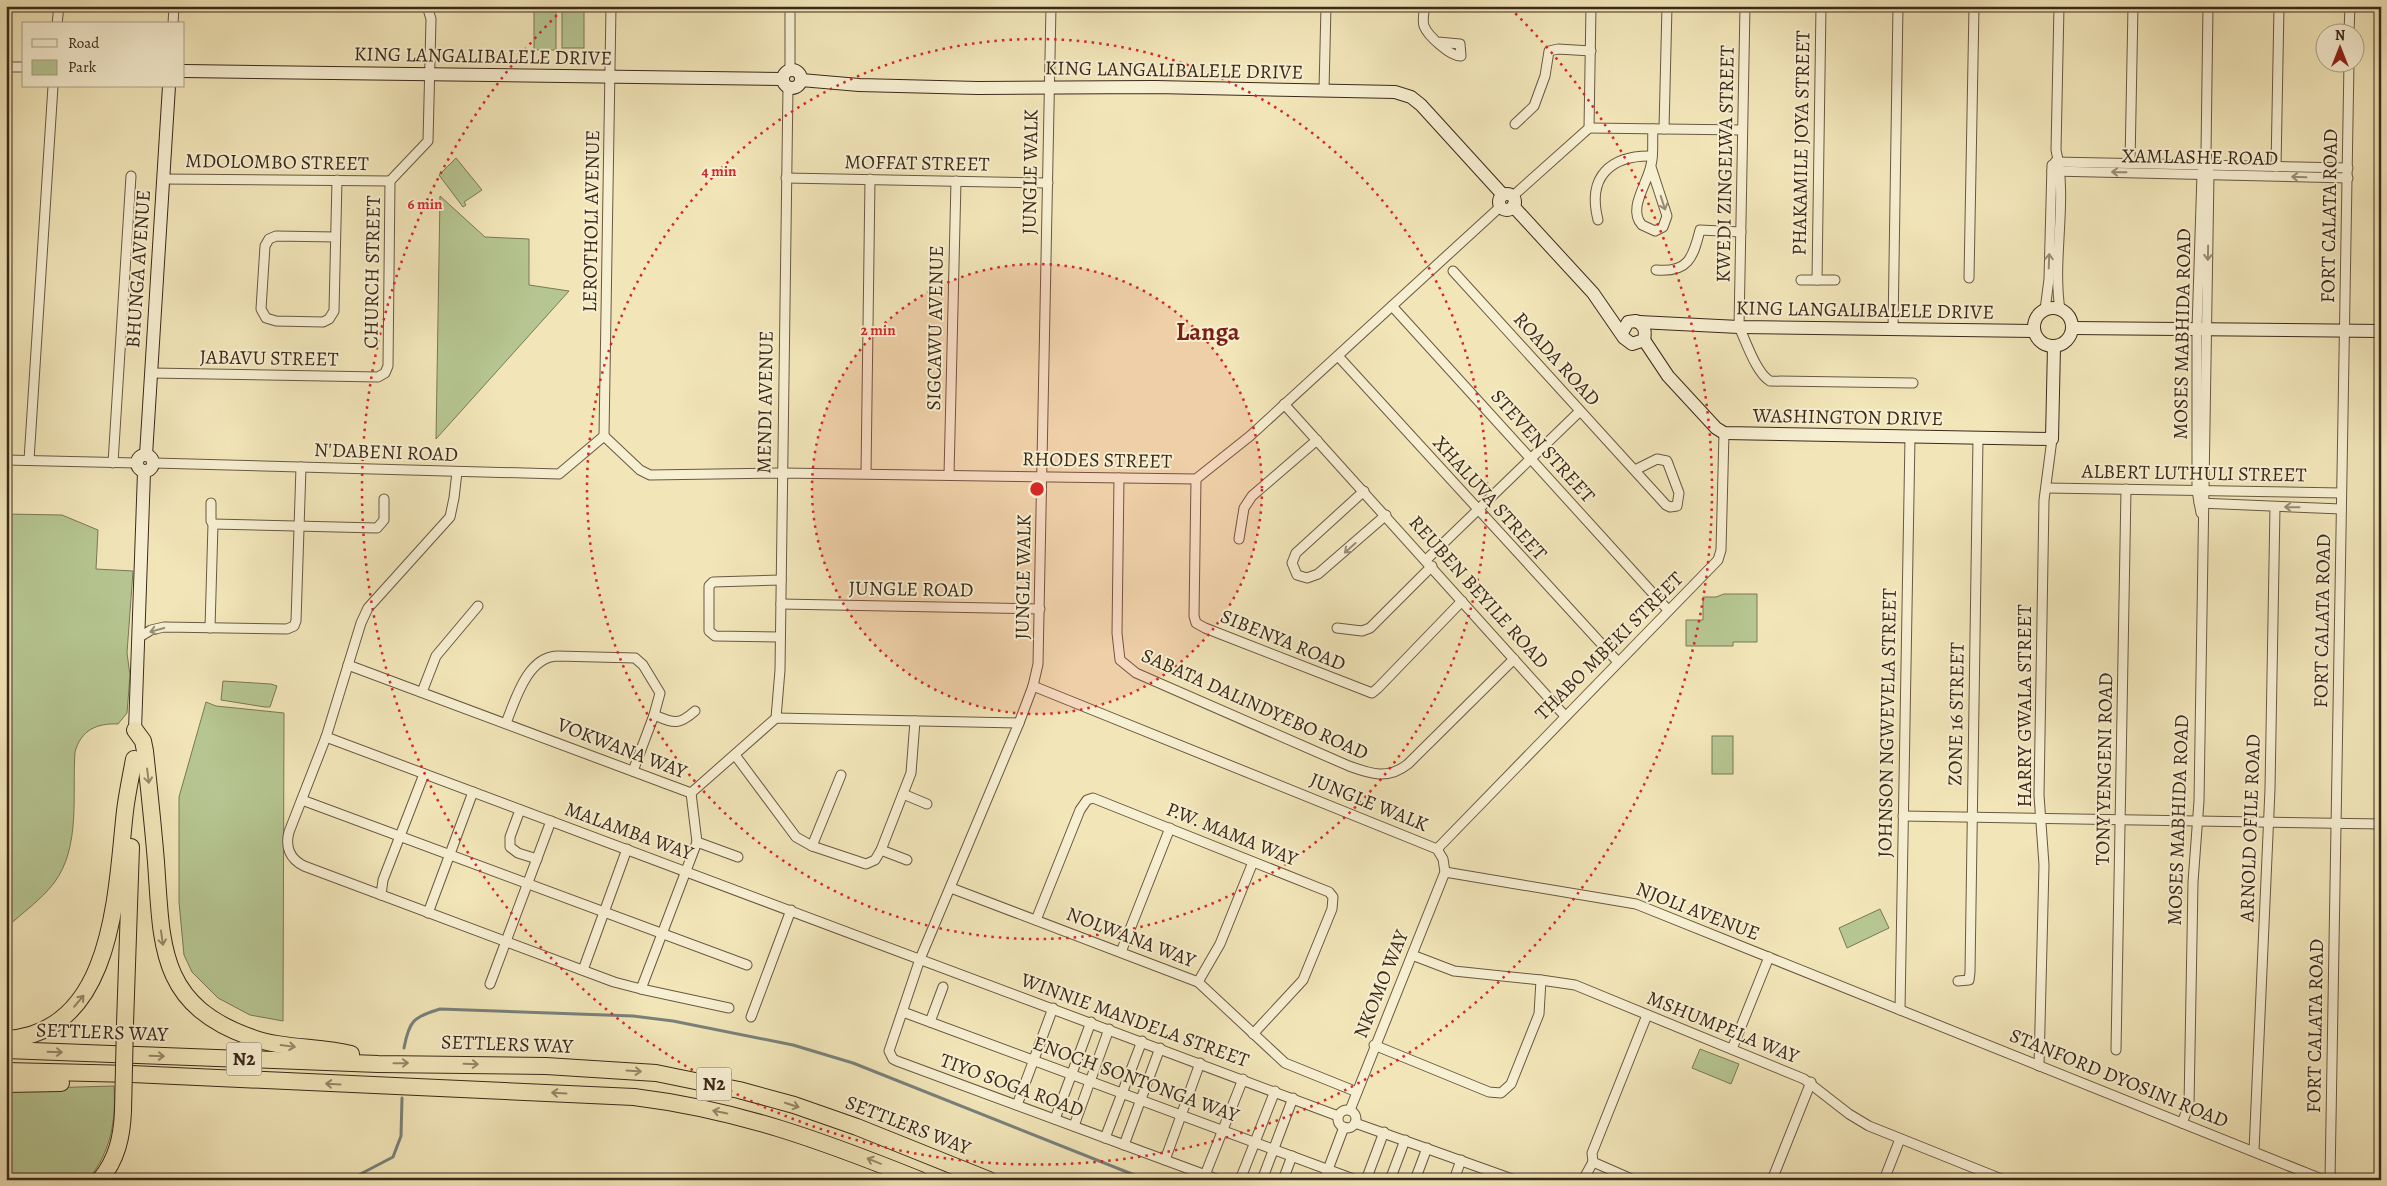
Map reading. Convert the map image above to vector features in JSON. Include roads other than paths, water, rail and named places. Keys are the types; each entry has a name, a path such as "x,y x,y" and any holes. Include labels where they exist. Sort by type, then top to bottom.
{"highway":[{"path":"100,1180 116,1153 122,1126 136,730"},
{"path":"136,730 143,740 145,752 164,951 172,975 185,996 209,1018 252,1038 282,1046 344,1053 373,1063"},
{"path":"6,1039 35,1032 58,1021 82,998 97,970 113,910 134,759"},
{"name":"SETTLERS WAY","path":"6,1050 606,1069 656,1073 750,1092 794,1105 857,1127 989,1180"},
{"name":"SETTLERS WAY","path":"6,1071 132,1074 592,1094 675,1103 732,1114 796,1132 920,1180"},
{"path":"6,1084 65,1082 132,1074"}],"street":[{"path":"58,22 59,6"},
{"path":"173,22 174,6"},
{"name":"CHURCH STREET","path":"385,373 388,366 390,181 428,140 431,19 427,6"},
{"name":"LEROTHOLI AVENUE","path":"604,436 612,6"},
{"name":"MENDI AVENUE","path":"776,718 781,604 787,79 790,6"},
{"name":"JUNGLE WALK","path":"1051,6 1040,609 1038,664 1033,686 1437,849 1444,864 1445,872"},
{"path":"1324,90 1326,6"},
{"path":"1425,6 1424,26 1438,42"},
{"path":"1591,6 1589,128 1742,130"},
{"path":"1664,129 1667,6"},
{"name":"KWEDI ZINGELWA STREET","path":"1745,6 1739,327 1762,374 1770,381 1913,383"},
{"name":"PHAKAMILE JOYA STREET","path":"1817,280 1821,6"},
{"path":"1893,329 1898,6"},
{"path":"1969,278 1974,6"},
{"path":"2059,6 2056,167 2060,310"},
{"path":"2130,163 2133,6"},
{"name":"MOSES MABHIDA ROAD","path":"2182,1123 2189,1105 2193,882 2200,767 2202,329 2208,6"},
{"path":"2276,167 2279,6"},
{"path":"2349,22 2350,6"},
{"path":"1515,124 1534,106 1545,76 1549,51 1558,49 1591,51"},
{"path":"6,67 22,67"},
{"name":"KING LANGALIBALELE DRIVE","path":"185,70 611,78 787,79 798,72 801,80 859,85 1387,91 1411,97 1424,109 1593,294 1598,304 1622,333"},
{"name":"FORT CALATA ROAD","path":"2330,1180 2349,72"},
{"path":"28,460 53,88"},
{"name":"BHUNGA AVENUE","path":"136,730 145,463 169,88"},
{"name":"RHODES STREET","path":"604,436 640,470 650,474 782,473 1196,479 1243,442 1589,128"},
{"path":"1651,167 1667,216 1663,227 1655,231 1642,225 1637,215 1642,189 1651,167 1653,129"},
{"path":"1598,220 1594,195 1604,173 1611,165 1626,158 1652,156"},
{"name":"XAMLASHE ROAD","path":"2056,167 2130,163 2348,178"},
{"path":"2045,310 2049,279 2056,167"},
{"name":"XAMLASHE ROAD","path":"2056,167 2348,168"},
{"name":"BHUNGA AVENUE","path":"113,462 131,176"},
{"name":"MOFFAT STREET","path":"786,178 1048,183"},
{"name":"MDOLOMBO STREET","path":"163,179 390,181"},
{"path":"866,474 870,179"},
{"path":"335,238 276,236 269,240 265,246 261,309 266,318 276,321 323,322 329,319 335,307 337,180"},
{"name":"SIGCAWU AVENUE","path":"949,476 956,181"},
{"path":"1656,270 1676,270 1686,264 1695,252 1700,230 1741,232"},
{"name":"ROADA ROAD","path":"1453,271 1666,505 1670,507 1677,506 1679,493 1667,461 1657,459 1635,470"},
{"name":"PHAKAMILE JOYA STREET","path":"1801,280 1835,280"},
{"name":"KING LANGALIBALELE DRIVE","path":"1593,294 1600,296 1614,311 1636,321 1668,322 1694,326"},
{"name":"STEVEN STREET","path":"1392,306 1668,610"},
{"path":"2045,310 2060,310 2070,319 2072,328 2066,340 2054,346 2042,342 2034,331 2037,316 2045,310"},
{"path":"1636,321 1645,329 1641,339 1624,338 1622,333 1626,324 1636,321"},
{"name":"KING LANGALIBALELE DRIVE","path":"1641,339 1659,329 1694,326 2034,331"},
{"path":"2072,328 2381,331"},
{"name":"WASHINGTON DRIVE","path":"1641,339 1660,371 1668,376 1716,428 1724,433 2052,439"},
{"name":"HARRY GWALA STREET","path":"2039,1066 2044,865 2039,785 2044,507 2052,439 2054,346"},
{"name":"XHALUVA STREET","path":"1338,356 1618,662"},
{"name":"JABAVU STREET","path":"151,373 378,377 385,373"},
{"name":"REUBEN BEYILE ROAD","path":"1284,404 1386,515 1565,716"},
{"path":"1337,628 1362,631 1370,628 1478,510 1580,411"},
{"name":"THABO MBEKI STREET","path":"1437,849 1668,610 1714,565 1720,556 1724,433"},
{"name":"N'DABENI ROAD","path":"6,460 559,474 604,436"},
{"name":"JOHNSON NGWEVELA STREET","path":"1900,1010 1910,437"},
{"name":"ZONE 16 STREET","path":"1958,981 1969,980 1970,976 1978,438"},
{"path":"1239,539 1242,515 1252,496 1317,440"},
{"path":"138,638 155,628 286,629 294,626 296,621 301,467"},
{"path":"457,472 450,517 368,608 360,623 326,737 288,838 288,850 294,860 304,866 583,970 641,989 729,1008"},
{"name":"SABATA DALINDYEBO ROAD","path":"1119,478 1117,633 1120,660 1136,673 1349,766 1373,774 1384,775 1397,771 1408,764 1514,659"},
{"name":"SIBENYA ROAD","path":"1196,479 1194,616 1196,623 1205,628 1372,693 1462,601"},
{"name":"ALBERT LUTHULI STREET","path":"2047,488 2341,493"},
{"name":"TONY YENGENI ROAD","path":"2116,1050 2126,489"},
{"name":"REUBEN BEYILE ROAD","path":"1364,491 1296,553 1292,563 1297,575 1307,578 1318,574 1386,515"},
{"path":"213,524 377,528 383,523 384,499"},
{"path":"210,628 213,524 211,521 211,503"},
{"name":"ALBERT LUTHULI STREET","path":"2202,504 2341,509"},
{"name":"ARNOLD OFILE ROAD","path":"2254,1151 2268,822 2275,507"},
{"path":"780,637 714,636 709,631 708,623 709,586 712,582 781,580"},
{"name":"JUNGLE ROAD","path":"781,604 1040,609"},
{"path":"422,692 436,656 478,606"},
{"path":"506,723 526,679 538,664 550,656 635,658 643,665 659,689 660,698 633,771"},
{"name":"VOKWANA WAY","path":"348,666 691,792 776,718"},
{"path":"920,959 1033,686"},
{"path":"654,715 676,722 682,721 695,711"},
{"path":"776,718 1019,723"},
{"path":"735,755 800,840 812,846 866,864 875,860 881,850 913,766 915,721"},
{"name":"MALAMBA WAY","path":"326,737 920,959"},
{"path":"381,895 383,880 424,774"},
{"path":"812,846 841,775"},
{"path":"428,913 473,792"},
{"path":"641,989 697,842 691,792"},
{"path":"903,794 927,804"},
{"name":"P.W. MAMA WAY","path":"1036,920 1080,810 1087,800 1097,798 1326,890 1332,894 1334,900 1303,980 1253,1034"},
{"path":"302,800 747,965"},
{"path":"520,810 510,837 510,847 514,851 537,860"},
{"path":"1903,816 2381,824"},
{"path":"490,984 551,821"},
{"path":"1121,952 1170,828"},
{"path":"697,842 738,857"},
{"path":"583,970 627,849"},
{"path":"881,850 907,860"},
{"path":"1198,982 1220,944 1254,862"},
{"name":"NJOLI AVENUE","path":"1445,872 1636,904 1900,1010"},
{"name":"NKOMO WAY","path":"1350,1110 1374,1045 1445,872"},
{"name":"NOLWANA WAY","path":"951,888 1198,982 1274,1055 1291,1067 1357,1092"},
{"path":"751,1017 791,910"},
{"name":"MSHUMPELA WAY","path":"1412,955 1454,971 1574,985 1811,1082 1857,1120 1999,1179"},
{"path":"1732,1049 1769,957"},
{"name":"WINNIE MANDELA STREET","path":"920,959 1338,1116"},
{"name":"TIYO SOGA ROAD","path":"920,959 889,1050 893,1059 1219,1180"},
{"path":"1374,1045 1489,1092 1501,1093 1511,1084 1539,1014 1541,980"},
{"path":"930,1022 943,986"},
{"path":"1017,1105 1053,1008"},
{"name":"STANFORD DYOSINI ROAD","path":"1900,1010 2324,1180"},
{"name":"ENOCH SONTONGA WAY","path":"903,1012 1356,1180"},
{"path":"1583,1180 1593,1162 1594,1148 1647,1015"},
{"path":"1055,1119 1091,1022"},
{"path":"1074,1126 1109,1029"},
{"path":"1105,1138 1142,1041"},
{"path":"1124,1145 1160,1048"},
{"path":"1165,1160 1200,1063"},
{"path":"1205,1175 1242,1079"},
{"path":"1772,1180 1811,1082"},
{"path":"1240,1180 1275,1091"},
{"path":"1262,1180 1293,1098"},
{"path":"1344,1110 1350,1110 1356,1117 1355,1123 1350,1127 1344,1127 1338,1122 1338,1116 1344,1110"},
{"path":"1355,1123 1461,1160 1494,1176 1515,1180"},
{"path":"1324,1180 1344,1127"},
{"path":"1366,1180 1384,1132"},
{"path":"1884,1180 1900,1139"},
{"path":"1390,1180 1405,1140"},
{"path":"1415,1180 1427,1148"},
{"path":"1283,1180 1292,1156"},
{"path":"1454,1180 1461,1160"},
{"path":"1593,1162 1634,1180"}],"waterway":[{"path":"404,1048 410,1026 414,1021 440,1009 633,1016 673,1021 793,1045 853,1063 1147,1180"},
{"path":"349,1180 393,1157 401,1136 402,1098"}],"district":[{"name":"Langa","path":"1208,332"}]}
